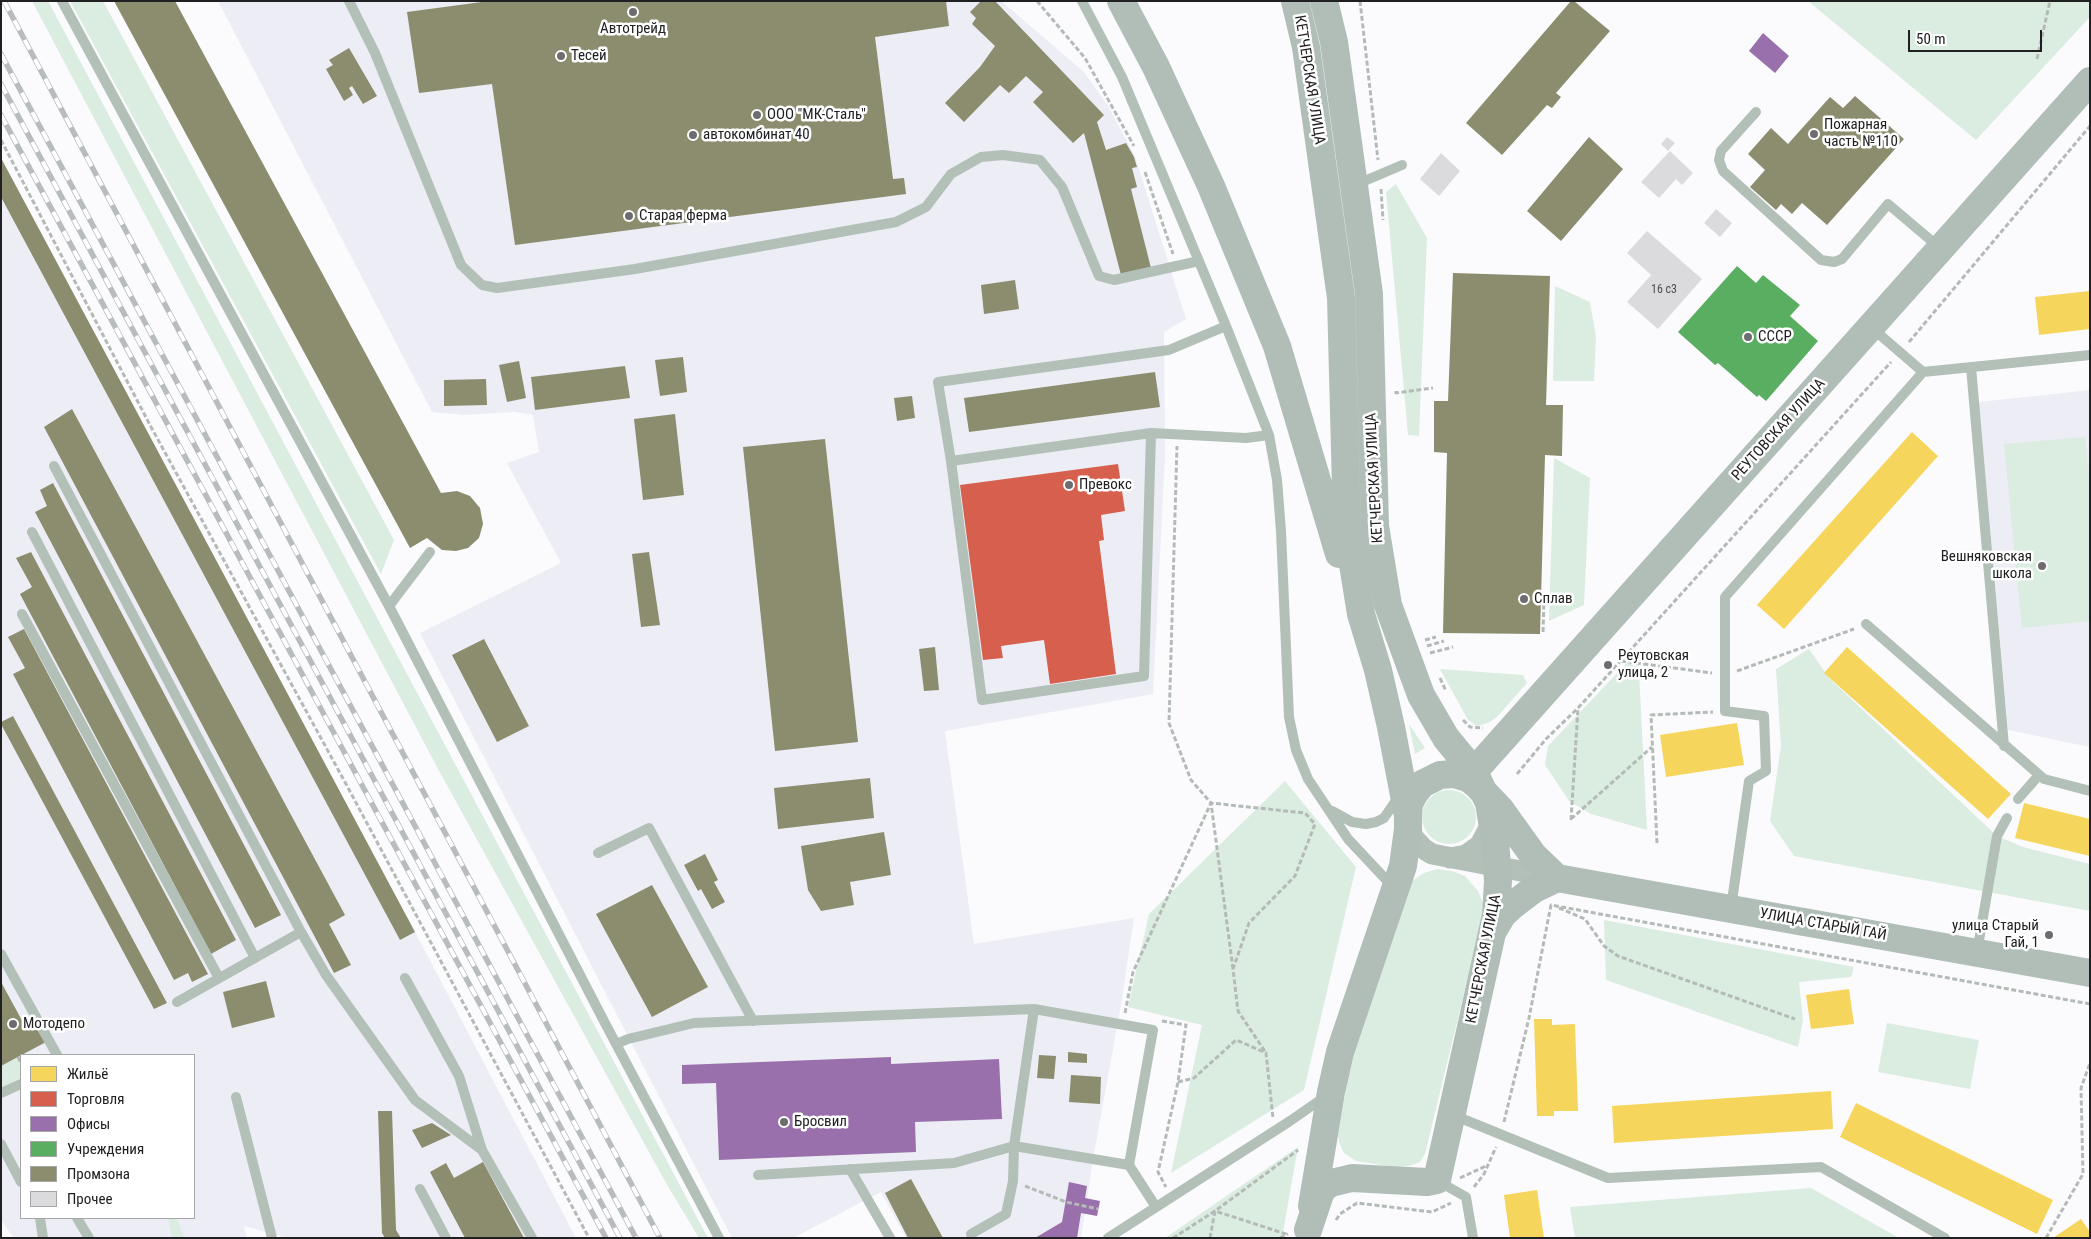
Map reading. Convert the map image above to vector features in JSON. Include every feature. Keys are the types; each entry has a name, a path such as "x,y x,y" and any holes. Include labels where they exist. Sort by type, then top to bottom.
{"main road":[{"path":"1121,1 1156,67 1211,186 1277,346 1338,551 1361,614"},
{"name":"КЕТЧЕРСКАЯ УЛИЦА","path":"1295,1 1306,47 1341,298 1347,528 1361,614 1385,698 1405,803 1405,854 1395,890 1340,1052 1331,1092 1325,1129 1316,1232"},
{"name":"КЕТЧЕРСКАЯ УЛИЦА","path":"1316,1232 1316,1205 1324,1187 1342,1180 1363,1178 1441,1182 1452,1114 1492,932 1498,896 1498,867 1479,789 1421,695 1388,605 1375,526 1369,294 1334,42 1326,4"},
{"name":"РЕУТОВСКАЯ УЛИЦА","path":"1479,789 1871,327 2090,81"},
{"path":"1405,803 1409,804 1414,794 1430,779 1440,775 1454,774 1479,789 1509,820 1533,855 1557,878 1534,889 1513,905 1503,914 1492,932"},
{"name":"УЛИЦА СТАРЫЙ ГАЙ","path":"1557,878 2090,973"},
{"name":"КЕТЧЕРСКАЯ УЛИЦА","path":"1325,1129 1327,1149 1334,1164 1348,1174 1363,1178"}],"street":[{"path":"1440,857 1457,857 1473,850 1486,837 1490,828 1479,789"},
{"name":"УЛИЦА СТАРЫЙ ГАЙ","path":"1405,803 1410,829 1418,843 1424,849 1440,857 1557,878"}],"lane":[{"path":"62,1 389,606 616,1044 720,1238"},
{"path":"349,1 375,54 461,265 482,285 497,288 635,269 896,222 926,207 951,174 981,157 1002,155 1040,160 1062,187 1099,276 1114,280 1199,261"},
{"path":"1082,1 1122,77 1270,435 1277,480 1280,522 1286,681 1291,726 1302,765 1308,778 1348,839 1395,890"},
{"path":"1756,112 1721,151 1719,160 1723,171 1821,260 1834,262 1842,259 1888,204 1941,248"},
{"path":"1354,185 1402,165"},
{"path":"1152,433 1144,676 982,700 951,461 938,382 1169,350 1226,326"},
{"path":"1871,327 1923,372"},
{"path":"1730,909 1749,781 1766,771 1764,716 1725,711 1725,597 1923,372 2090,355"},
{"path":"1970,367 2004,746"},
{"path":"951,461 1152,433 1246,438 1270,435"},
{"path":"54,466 301,932 326,975 415,1100 482,1150"},
{"path":"32,532 255,958"},
{"path":"389,606 430,552"},
{"path":"22,614 219,978"},
{"path":"1866,624 2044,779 2090,791"},
{"path":"2018,799 2039,775"},
{"path":"1327,808 1352,822 1366,824 1384,818 1405,803"},
{"path":"1977,953 1998,836 2007,818"},
{"path":"598,853 649,828 753,1021"},
{"path":"177,1002 301,932"},
{"path":"1,954 56,1054"},
{"path":"406,978 458,1076 482,1150 532,1238"},
{"path":"616,1044 628,1039 694,1023 1034,1009 1153,1030 1129,1165 1156,1207"},
{"path":"971,1234 1006,1214 1012,1182 1014,1146 1034,1009"},
{"path":"1,1092 20,1084"},
{"path":"1108,1238 1290,1121 1331,1092"},
{"path":"236,1097 272,1238"},
{"path":"1452,1114 1501,1136 1608,1178 1821,1167 1945,1238"},
{"path":"1,1144 20,1180"},
{"path":"758,1175 954,1163 1014,1146 1129,1165"},
{"path":"850,1169 890,1238"},
{"path":"1441,1182 1466,1197 1473,1238"},
{"path":"420,1189 446,1238"},
{"path":"40,1219 42,1238"},
{"path":"78,1219 89,1238"}],"path":[{"path":"1036,1 1057,23 1085,58 1136,150"},
{"path":"1360,1 1380,175"},
{"path":"2037,59 2050,1"},
{"path":"1517,774 1546,739 1578,708 1621,661 1900,352 2090,126"},
{"path":"1,140 150,425 351,793 589,1238"},
{"path":"1142,165 1177,266"},
{"path":"1396,393 1433,388"},
{"path":"1177,434 1169,724 1191,780 1211,803 1238,1011 1266,1053 1273,1118"},
{"path":"1542,598 1544,599 1543,634"},
{"path":"1621,661 1725,675 1866,624"},
{"path":"1422,634 1431,658"},
{"path":"1425,640 1436,637"},
{"path":"1427,646 1444,641"},
{"path":"1430,653 1453,647"},
{"path":"1437,671 1450,697"},
{"path":"1578,708 1571,820 1652,747"},
{"path":"1657,843 1651,715 1725,711"},
{"path":"1458,714 1470,727 1477,729 1489,726"},
{"path":"1211,803 1305,813 1316,824 1295,876 1249,923 1233,969"},
{"path":"1125,1013 1133,972 1211,803"},
{"path":"1551,905 2090,1004"},
{"path":"1551,905 1586,919 1604,946 1618,956 1794,1019"},
{"path":"1316,1232 1357,1203 1432,1212 1466,1197 1484,1174 1501,1136 1529,1018 1551,905"},
{"path":"1119,1012 1134,1015"},
{"path":"1160,1020 1186,1026 1178,1082 1158,1172 1166,1187"},
{"path":"1178,1082 1194,1078 1236,1040 1266,1053"},
{"path":"18,1057 20,1061"},
{"path":"2046,1238 2083,1174 2081,1088 2090,1063"},
{"path":"1173,1238 1215,1211 1303,1147"},
{"path":"1441,1182 1489,1164"},
{"path":"1012,1182 1066,1202 1098,1208"},
{"path":"1210,1238 1215,1211"},
{"path":"1215,1211 1288,1234 1280,1238"}],"shaded area":[{"path":"218,1 1001,1 1084,72 1108,106 1135,156 1186,319 1164,332 1165,455 1153,694 945,731 974,944 1134,918 1081,1238 906,1238 881,1192 793,1238 732,1238 420,633 561,563 507,463 539,452 533,415 515,412 464,415 432,412"},
{"path":"1,158 415,932 576,1238 288,1238 244,1226 247,1238 14,1238 1,1220"},
{"name":"Вешняковская школа","path":"2090,390 2090,747 2008,730 1979,402"}],"green space":[{"path":"32,1 48,1 708,1238 699,1238 666,1183 437,767"},
{"path":"70,1 103,1 394,540 381,574"},
{"path":"1808,1 2090,1 2090,17 1976,140"},
{"path":"1396,184 1427,238 1419,436 1408,435 1386,192"},
{"path":"1555,286 1590,302 1596,337 1594,381 1553,381"},
{"path":"2085,437 2090,484 2090,621 2022,628 2004,444"},
{"path":"1554,458 1590,478 1584,605 1549,621"},
{"path":"1809,649 1829,678 1997,836 2023,847 2090,864 2090,911 1794,856 1770,821 1781,746 1776,669"},
{"path":"1638,651 1647,830 1591,814 1569,801 1545,765 1548,746"},
{"path":"1440,669 1523,675 1527,683 1497,717 1488,723 1477,726 1468,720"},
{"path":"1409,724 1425,748 1415,754"},
{"path":"1285,781 1356,867 1304,1090 1171,1173 1202,1025 1128,1007 1149,914"},
{"path":"1444,790 1454,790 1464,794 1472,802 1476,817 1472,832 1464,840 1454,844 1444,844 1434,840 1426,832 1422,822 1422,812 1426,802 1434,794"},
{"path":"1437,869 1452,871 1465,876 1478,891 1483,903 1483,915 1425,1154 1420,1162 1409,1166 1394,1167 1356,1161 1344,1153 1338,1135 1352,1054 1412,881 1424,873"},
{"path":"1604,920 1854,967 1851,977 1799,982 1803,1020 1798,1047 1606,980"},
{"path":"1887,1023 1979,1040 1970,1089 1878,1072"},
{"path":"20,1056 20,1078 1,1088 1,1066"},
{"path":"1298,1147 1282,1238 1165,1238"},
{"path":"1811,1188 1899,1238 1575,1238 1570,1207"},
{"path":"168,1219 177,1219 184,1238 172,1238"}],"building: Жильё":[{"path":"2090,291 2090,329 2039,335 2035,297"},
{"path":"1912,432 1938,456 1784,629 1757,605"},
{"path":"1847,647 2011,794 1988,819 1824,673"},
{"path":"1737,723 1744,765 1666,777 1660,735"},
{"path":"2024,803 2090,819 2090,856 2015,838"},
{"path":"1849,989 1854,1024 1811,1029 1806,995"},
{"path":"1534,1019 1552,1019 1552,1025 1575,1024 1578,1111 1554,1111 1554,1116 1537,1116"},
{"path":"1831,1091 1833,1129 1614,1143 1612,1106"},
{"path":"1856,1103 2053,1200 2037,1234 1840,1137"},
{"path":"1537,1190 1544,1238 1510,1238 1504,1195"},
{"path":"2081,1219 2090,1232 2090,1238 2053,1238"}],"building: Торговля":[{"path":"1118,464 1125,511 1101,515 1104,540 1099,541 1116,674 1050,684 1044,640 1001,646 1003,658 983,660 960,485"}],"building: Офисы":[{"path":"1763,33 1789,56 1775,73 1749,51"},
{"path":"891,1057 891,1064 999,1059 1002,1119 915,1122 916,1152 719,1160 716,1083 682,1084 682,1065"},
{"path":"1069,1182 1087,1186 1085,1198 1100,1201 1097,1216 1081,1213 1077,1238 1035,1238 1062,1222"}],"building: Учреждения":[{"name":"СССР","path":"1737,266 1756,283 1763,275 1800,305 1790,316 1818,341 1766,401 1759,395 1757,397 1718,363 1715,365 1678,332"}],"building: Промзона":[{"path":"114,1 175,1 441,493 457,491 470,496 480,508 483,524 479,538 468,548 456,551 442,550 427,538 410,548"},
{"name":"автокомбинат 40","path":"489,1 946,1 949,26 875,37 893,179 904,178 906,194 515,245 492,84 419,93 407,12"},
{"path":"981,1 995,1 1104,115 1097,122 1106,150 1126,143 1137,167 1132,168 1137,187 1131,189 1151,268 1121,275 1084,133 1073,143 1033,102 1043,92 1026,76 1009,93 1000,85 964,122 945,103 980,67 995,46 972,24 976,18 970,12"},
{"path":"1571,1 1574,1 1610,31 1556,93 1561,97 1552,108 1547,105 1502,155 1466,123"},
{"path":"349,48 377,96 363,104 352,86 349,88 353,95 344,101 326,69 333,65 329,60"},
{"path":"1855,96 1904,139 1827,225 1802,203 1792,214 1781,204 1776,210 1750,187 1765,170 1748,154 1771,128 1788,144 1830,97 1843,108"},
{"path":"1589,137 1623,169 1561,241 1527,211"},
{"path":"1,158 415,932 400,940 1,197"},
{"path":"1453,273 1550,276 1546,405 1563,405 1562,456 1545,455 1540,634 1443,633 1447,453 1434,452 1434,401 1448,401"},
{"path":"1015,280 1019,309 984,314 981,285"},
{"path":"683,357 687,392 660,396 655,360"},
{"path":"519,361 526,398 507,402 499,365"},
{"path":"625,366 630,398 535,410 531,377"},
{"path":"1155,372 1160,407 969,432 964,398"},
{"path":"486,379 487,405 444,406 444,380"},
{"path":"912,396 915,418 897,421 894,398"},
{"path":"72,409 345,915 329,924 351,965 334,973 44,427"},
{"path":"675,414 684,495 643,500 634,419"},
{"path":"825,439 858,742 775,751 743,447"},
{"path":"53,483 281,915 255,928 35,512 47,506 40,490"},
{"path":"31,552 236,940 211,954 20,594 32,587 16,558"},
{"path":"649,552 660,625 641,627 632,554"},
{"path":"24,629 208,974 192,982 188,973 174,980 13,674 25,668 8,637"},
{"path":"484,639 529,726 497,742 452,655"},
{"path":"935,647 939,690 924,691 919,649"},
{"path":"13,716 167,1003 154,1009 1,724 1,722"},
{"path":"870,778 874,818 778,829 774,788"},
{"path":"884,832 891,875 850,882 854,905 821,911 808,890 801,846"},
{"path":"705,854 718,880 714,882 725,902 712,909 701,889 698,891 684,865"},
{"path":"652,885 708,987 652,1017 596,914"},
{"path":"266,981 275,1017 232,1028 223,992"},
{"name":"Мотодепо","path":"1,982 25,1026 35,1021 46,1042 20,1054 20,1056 1,1066"},
{"path":"1068,1052 1087,1054 1087,1063 1068,1062"},
{"path":"1039,1055 1056,1056 1054,1079 1037,1078"},
{"path":"1071,1075 1101,1077 1100,1104 1069,1102"},
{"path":"378,1111 392,1111 396,1230 401,1238 385,1238 382,1233"},
{"path":"432,1123 451,1135 422,1148 412,1130"},
{"path":"483,1162 524,1238 465,1238 430,1172 446,1163 454,1178"},
{"path":"911,1179 943,1238 908,1238 885,1193"}],"building: Прочее":[{"path":"1667,137 1675,143 1668,151 1661,144"},
{"path":"1670,151 1693,173 1682,185 1676,179 1659,198 1641,182"},
{"path":"1441,153 1460,171 1439,196 1420,179"},
{"path":"1716,209 1732,223 1720,237 1704,223"},
{"path":"1647,231 1702,279 1658,329 1627,302 1651,275 1627,253"}],"railway":[{"path":"4,1 660,1238"},
{"path":"1,54 636,1238"},
{"path":"1,84 620,1238"},
{"path":"1,115 606,1238"}],"place":[{"name":"Автотрейд","path":"633,12"},
{"name":"Тесей","path":"561,56"},
{"name":"ООО \"МК-Сталь\"","path":"757,115"},
{"name":"Пожарная часть №110","path":"1814,134"},
{"name":"автокомбинат 40","path":"693,135"},
{"name":"Старая ферма","path":"629,216"},
{"name":"СССР","path":"1748,337"},
{"name":"Превокс","path":"1069,485"},
{"name":"Вешняковская школа","path":"2042,566"},
{"name":"Сплав","path":"1524,599"},
{"name":"Реутовская улица, 2","path":"1608,665"},
{"name":"улица Старый Гай, 1","path":"2049,935"},
{"name":"Мотодепо","path":"13,1024"},
{"name":"Бросвил","path":"784,1122"}]}
